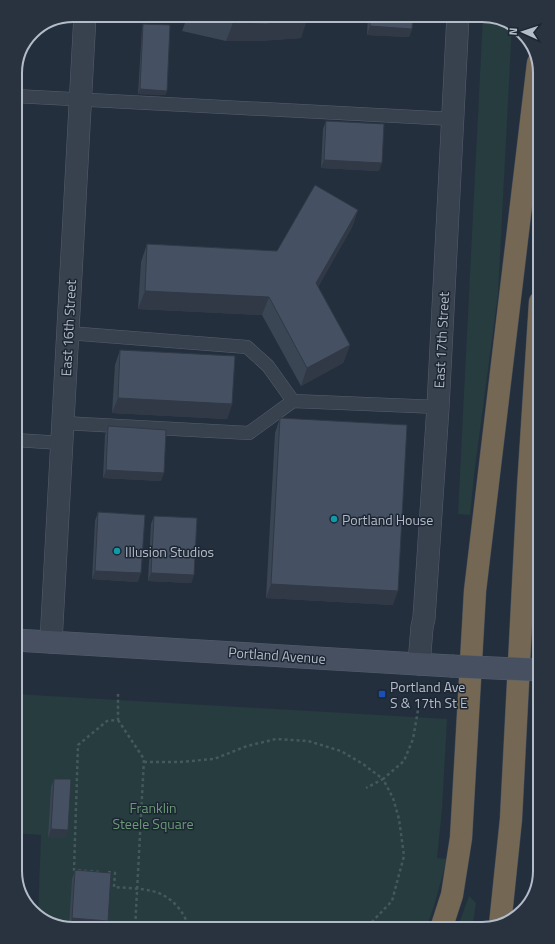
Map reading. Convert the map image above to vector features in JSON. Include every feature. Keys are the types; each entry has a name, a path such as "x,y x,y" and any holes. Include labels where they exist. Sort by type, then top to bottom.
{"highway":[{"path":"443,922 452,895 461,838 476,591 533,105"},
{"path":"501,918 511,819 533,410"}],"street":[{"name":"East 16th Street","path":"51,642 85,22"},
{"name":"East 17th Street","path":"419,664 424,618 438,407 458,22"},
{"name":"Portland Avenue","path":"22,640 533,670"}],"lane":[{"path":"22,96 453,119"},
{"path":"68,333 247,347 268,366 293,401"},
{"path":"22,439 62,433 249,433 293,401 438,407"}],"path":[{"path":"118,694 118,720 144,759 135,922"},
{"path":"366,788 383,779 404,761 413,740 418,710"},
{"path":"118,720 106,721 78,745 74,870 115,873 114,887 152,891 172,900 187,919 188,922"},
{"path":"144,762 179,762 214,759 247,746 276,739 308,741 341,750 364,764 383,779 393,798 399,819 404,856 392,900 372,922"}],"green space":[{"path":"483,22 485,22 503,26 503,52 511,52 498,294 470,515 458,514"},
{"name":"Franklin Steele Square","path":"22,694 447,719 442,809 437,858 447,859 428,922 63,921 50,917 38,908 41,835 22,834"},
{"path":"469,896 476,903 473,922 460,922"}],"building":[{"path":"229,22 286,22 266,24"},
{"path":"370,22 412,22 412,29 370,26"},
{"path":"143,24 170,25 167,91 140,89"},
{"path":"326,121 384,124 382,163 324,160"},
{"path":"315,185 358,210 316,283 350,345 307,368 269,297 145,291 147,244 277,251"},
{"path":"120,350 235,356 232,404 118,398"},
{"name":"Portland House","path":"280,418 407,425 398,591 271,584"},
{"path":"108,426 166,430 164,473 106,470"},
{"name":"Illusion Studios","path":"98,512 145,515 141,573 95,571"},
{"path":"154,516 197,518 194,575 151,573"},
{"path":"54,779 71,779 68,830 51,829"},
{"path":"75,870 111,873 108,921 72,918"}],"place":[{"name":"Portland House","path":"334,519"},
{"name":"Illusion Studios","path":"117,551"},
{"name":"Portland Ave S & 17th St E","path":"382,694"}]}
